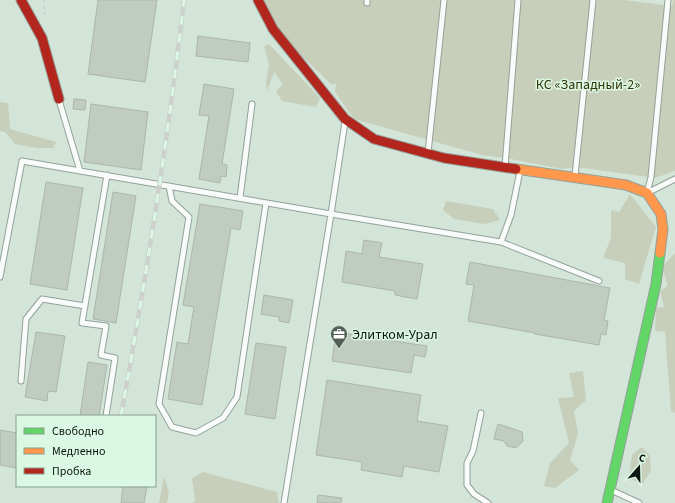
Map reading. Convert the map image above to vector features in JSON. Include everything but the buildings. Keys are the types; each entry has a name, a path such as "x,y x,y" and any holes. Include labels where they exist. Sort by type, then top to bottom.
{"street":[{"path":"21,0 42,38 59,99"},
{"path":"258,0 273,29 345,119 374,139 444,158 626,185 647,194 661,214 663,229 656,284 607,503"}],"lane":[{"path":"428,154 444,0"},
{"path":"505,168 518,0"},
{"path":"575,178 593,0"},
{"path":"647,194 651,178 668,0"},
{"path":"59,99 80,171"},
{"path":"240,198 252,104"},
{"path":"284,503 345,119"},
{"path":"0,277 22,161 501,242 599,281"},
{"path":"501,242 511,215 520,170"},
{"path":"106,415 115,358 101,355 106,326 82,322 107,175"},
{"path":"647,194 675,179"},
{"path":"169,186 172,201 189,217 159,404 172,427 196,433 223,418 236,397 266,203"},
{"path":"21,381 26,319 42,299 85,306"},
{"path":"481,413 473,451 467,463 467,485 474,494 488,503"},
{"path":"610,489 639,503"}],"green space":[{"name":"КС «Западный-2»","path":"262,0 624,0 672,6 673,0 675,0 675,171 655,178 576,167 562,169 482,155 354,119 335,92 336,83 332,85 284,39"},
{"path":"269,44 320,98 316,107 282,101 276,91 283,84 274,72 267,91 266,83 269,65 264,46"},
{"path":"0,102 8,103 10,129 56,142 53,148 37,148 15,144 5,132 0,131"},
{"path":"630,194 656,227 639,284 625,279 625,263 603,258 611,238 611,210 619,212"},
{"path":"446,201 493,209 500,220 485,224 454,219 443,210"},
{"path":"674,254 675,413 671,411 665,332 655,331 656,308 664,307 660,291 668,286 662,267"},
{"path":"583,371 586,400 574,411 578,434 570,460 579,470 555,488 544,486 550,463 569,443 558,398 574,397 569,373"},
{"path":"642,447 650,456 651,471 642,484 629,478 632,455"},
{"path":"203,472 277,492 279,503 193,503 195,500 192,478"},
{"path":"164,476 169,492 167,503 159,503"}],"railway":[{"path":"121,415 156,208 184,0"}],"traffic: fast":[{"path":"607,503 656,284 660,253"}],"traffic: slow":[{"path":"516,169 626,185 647,193 661,214 663,229 660,253"}],"traffic: jam":[{"path":"21,0 42,38 59,99"},
{"path":"258,0 273,29 345,119 374,139 444,158 516,169"}],"place":[{"name":"Элитком-Урал","path":"339,349"}]}
